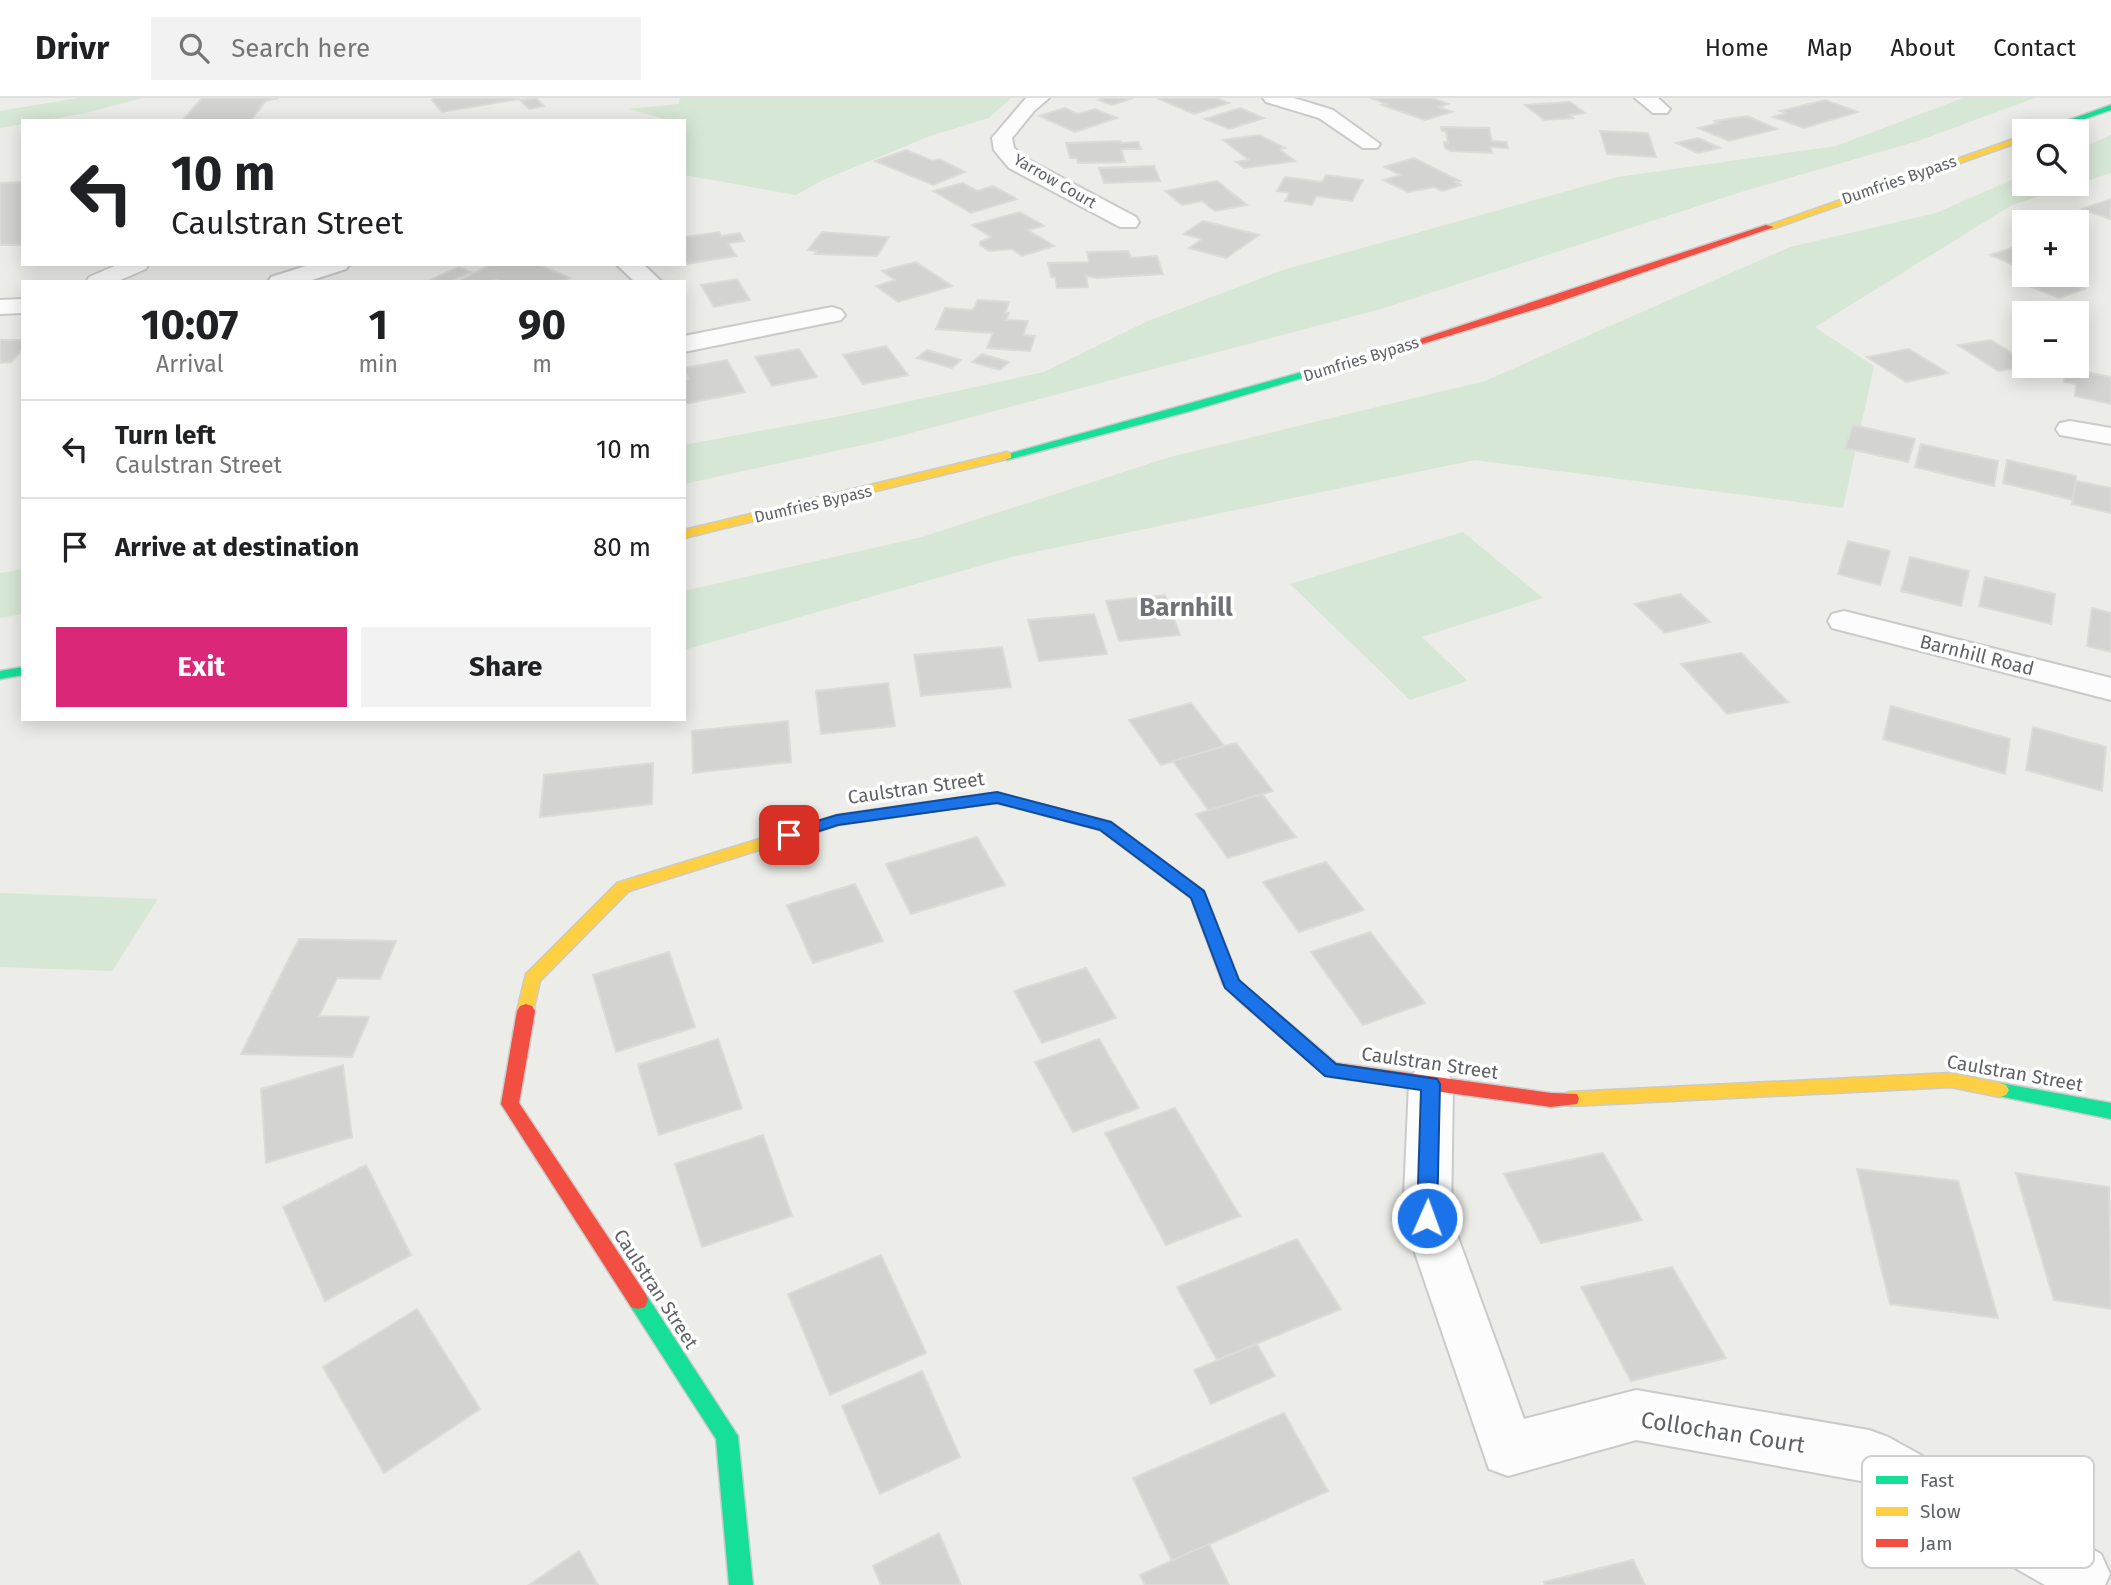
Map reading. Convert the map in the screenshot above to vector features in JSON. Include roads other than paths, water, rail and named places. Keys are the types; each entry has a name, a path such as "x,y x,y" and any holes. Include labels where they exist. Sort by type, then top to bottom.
{"main road":[{"path":"2076,119 2111,107"},
{"name":"Dumfries Bypass","path":"686,534 1002,458 1291,380 1495,318 2012,141"},
{"path":"0,675 21,671"},
{"name":"Caulstran Street","path":"741,1585 727,1436 510,1104 532,979 623,887 837,820 997,798 1105,826 1198,895 1232,984 1331,1070 1550,1100 1951,1080 2111,1111"}],"street":[{"name":"Yarrow Court","path":"1039,98 1027,107 1002,138 1004,149 1017,163 1128,222"},
{"path":"1273,98 1326,114 1370,144"},
{"path":"286,280 332,266"},
{"path":"630,266 648,280"},
{"path":"0,307 21,306"},
{"path":"686,344 832,315"},
{"path":"2070,429 2111,436"},
{"name":"Barnhill Road","path":"1843,621 2111,688"},
{"name":"Collochan Court","path":"1431,1084 1427,1218 1508,1450 1636,1415 1869,1456"},
{"name":"Collochan Court","path":"2070,1568 2081,1574"}],"lane":[{"path":"102,280 133,266"}],"district":[{"name":"Barnhill","path":"1186,607"}]}
